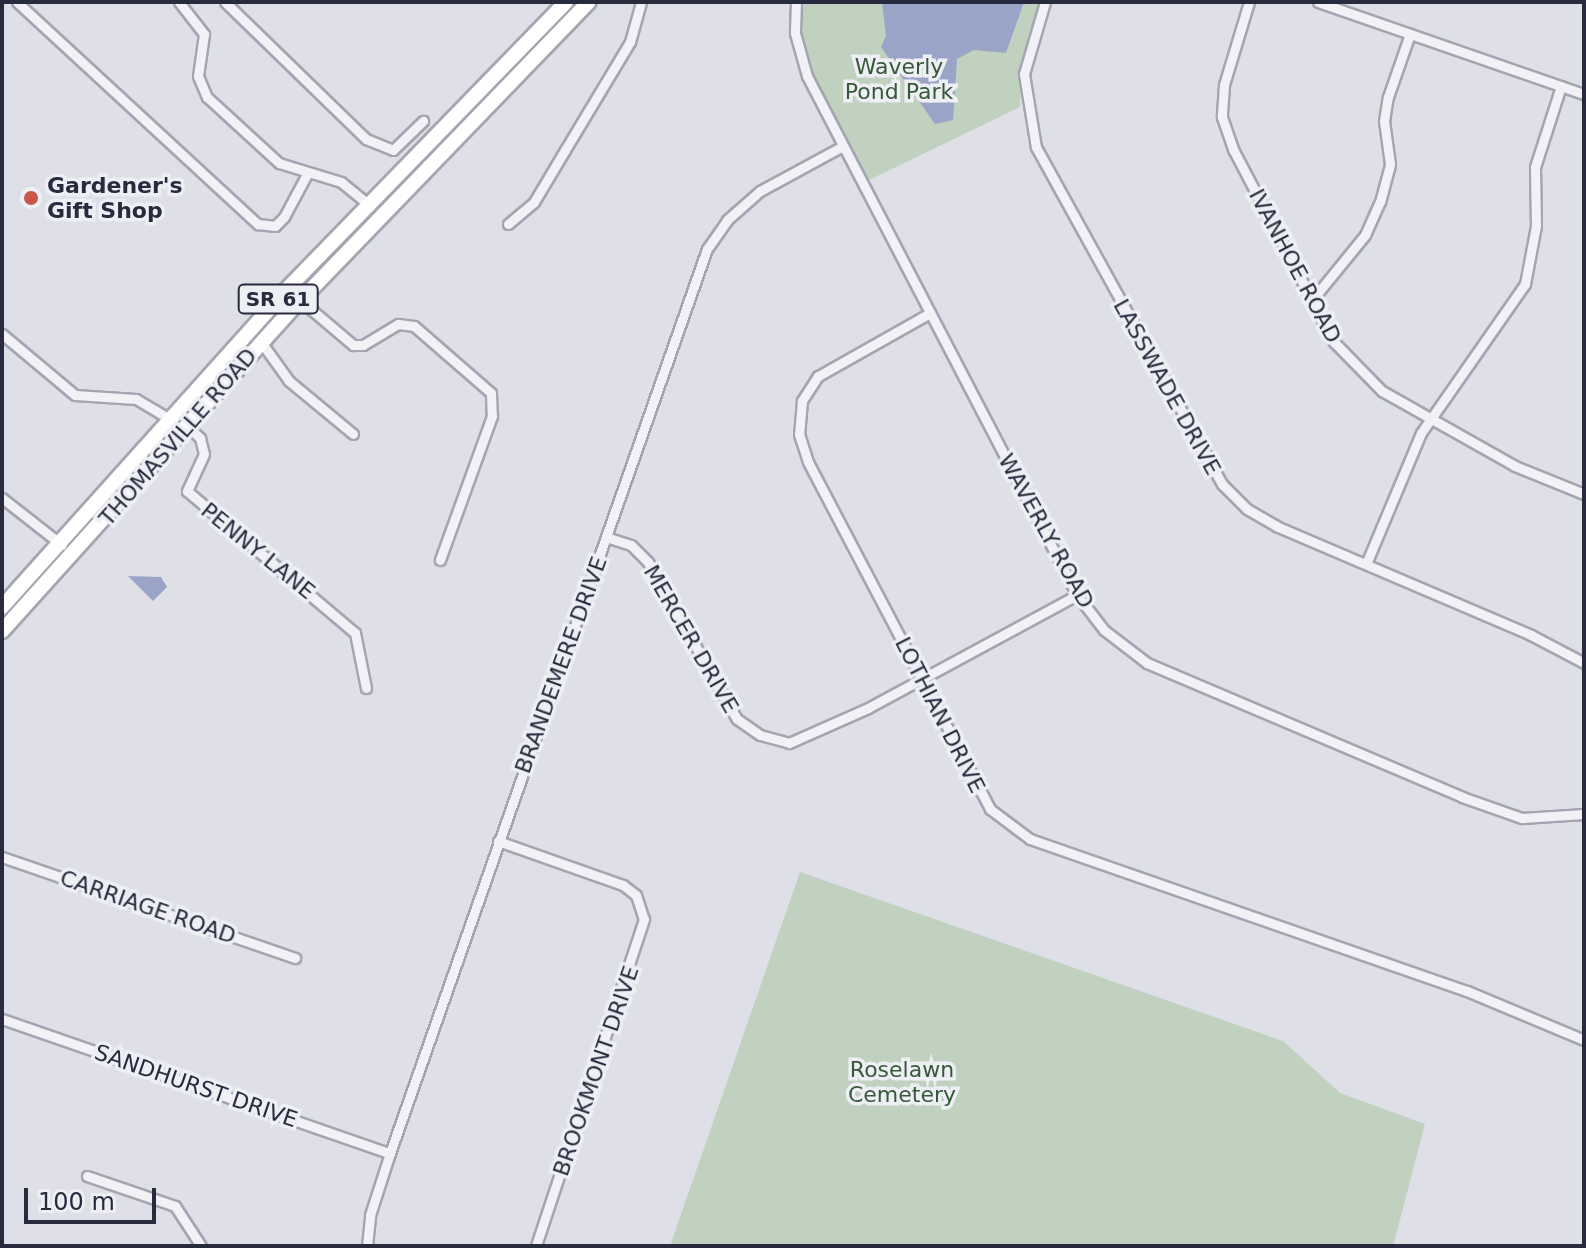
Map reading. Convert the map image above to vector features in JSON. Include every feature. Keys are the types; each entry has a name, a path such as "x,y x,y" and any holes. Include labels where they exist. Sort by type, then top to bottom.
{"main road":[{"name":"THOMASVILLE ROAD","path":"2,631 73,555 287,289 454,122 566,2"},
{"name":"THOMASVILLE ROAD","path":"2,607 383,218 589,2"},
{"path":"531,41 541,52"},
{"path":"454,122 465,133"},
{"path":"371,206 383,218"}],"street":[{"path":"17,2 258,224 275,226 284,217 307,174"},
{"path":"179,2 204,34 198,76 207,97 279,163 341,182 371,206"},
{"path":"225,2 366,139 393,150 423,121"},
{"path":"508,224 534,202 630,42 641,2"},
{"name":"WAVERLY ROAD","path":"796,2 798,52 843,146 1077,595 1112,637 1147,663 1501,812 1539,820 1584,814"},
{"name":"LASSWADE DRIVE","path":"1045,2 1024,74 1032,136 1205,462 1247,509 1531,635 1584,663"},
{"name":"IVANHOE ROAD","path":"1249,2 1224,85 1222,117 1234,151 1312,300 1355,369 1430,418 1515,466 1584,494"},
{"path":"1318,2 1584,94"},
{"path":"1312,300 1365,235 1380,202 1390,164 1384,121 1388,97 1410,34"},
{"path":"1366,564 1430,418 1525,284 1536,226 1535,167 1561,86"},
{"name":"BRANDEMERE DRIVE","path":"367,1246 370,1215 390,1153 715,235 760,191 843,146"},
{"path":"287,289 353,345 363,345 398,324 414,326 491,393 492,416 440,560"},
{"name":"LOTHIAN DRIVE","path":"930,313 818,376 802,401 799,424 808,462 983,799 1030,839 1467,991 1584,1040"},
{"path":"2,334 75,395 136,399 180,423"},
{"path":"261,342 289,381 353,434"},
{"name":"PENNY LANE","path":"180,423 200,438 204,454 187,491 355,633 366,688"},
{"path":"2,498 73,555"},
{"name":"MERCER DRIVE","path":"606,537 639,550 728,709 760,735 797,741 922,680 1077,595"},
{"name":"BROOKMONT DRIVE","path":"498,841 615,882 636,895 643,908 643,933 536,1246"},
{"name":"CARRIAGE ROAD","path":"2,857 295,958"},
{"name":"SANDHURST DRIVE","path":"2,1019 390,1153"},
{"path":"87,1176 175,1206 201,1246"}],"green space":[{"name":"Waverly Pond Park","path":"801,2 1042,2 1021,65 1020,107 869,180 813,81 800,34"},
{"name":"Roselawn Cemetery","path":"800,872 1283,1041 1340,1093 1425,1124 1393,1246 670,1246"}],"water":[{"path":"882,2 1024,2 1006,53 974,50 957,59 953,120 935,124 881,47 886,36"},
{"path":"128,576 161,577 167,587 153,601"}],"place":[{"name":"Gardener's Gift Shop","path":"31,198"}]}
